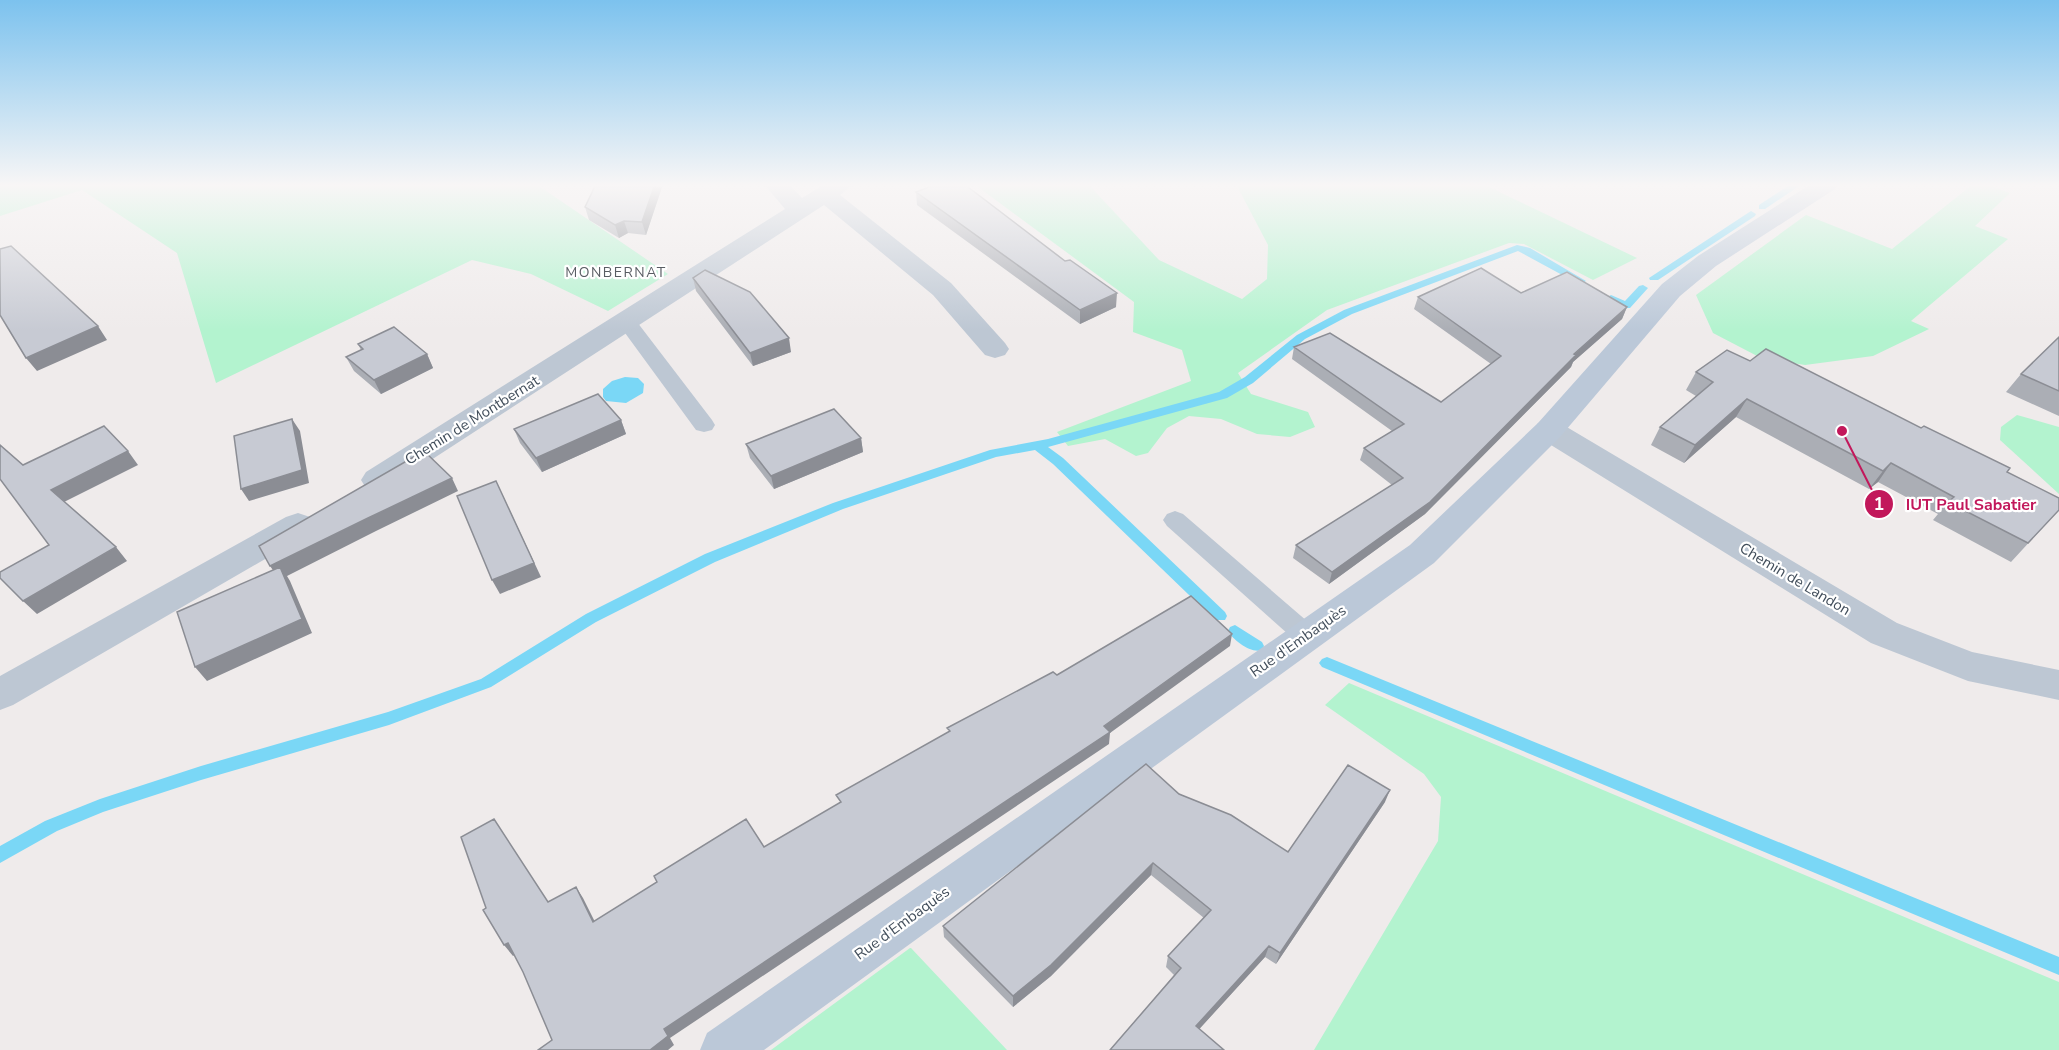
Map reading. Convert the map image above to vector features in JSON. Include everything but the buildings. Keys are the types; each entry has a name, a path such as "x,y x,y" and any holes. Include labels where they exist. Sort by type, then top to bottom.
{"street":[{"name":"Chemin de Montbernat","path":"355,493 767,233"},
{"path":"881,233 942,289 995,349"},
{"name":"Rue d'Embaquès","path":"724,1050 1422,554 1549,430 1671,290 1707,261 1751,233"},
{"name":"Chemin de Landon","path":"1549,430 1884,633 1968,666 2059,685"},
{"path":"0,694 324,510"}],"lane":[{"path":"627,322 704,425"},
{"path":"1174,520 1306,635"}],"green space":[{"path":"147,233 608,233 668,274 608,311 531,274 472,260 216,383 177,253"},
{"path":"1040,233 1134,233 1159,260 1242,299 1267,279 1268,245 1262,233 1585,233 1637,258 1593,280 1524,244 1509,243 1327,310 1238,373 1251,394 1308,412 1315,427 1290,437 1257,434 1221,419 1189,416 1167,428 1148,453 1136,456 1105,439 1068,446 1057,432 1191,381 1182,350 1133,332 1134,302"},
{"path":"1781,233 1852,233 1892,249 1912,233 1993,233 2008,239 1911,321 1929,329 1873,356 1805,365 1761,358 1713,333 1696,295"},
{"path":"2017,415 2059,427 2059,494 2000,440 2001,427"},
{"path":"1349,683 2059,982 2059,1050 1314,1050 1438,841 1441,797 1424,774 1325,705"},
{"path":"910,948 1007,1050 771,1050"}],"water":[{"path":"625,377 638,378 644,384 643,393 626,403 606,401 603,397 603,389 612,381"}],"waterway":[{"path":"1654,278 1722,233"},
{"path":"1037,445 1223,395 1249,380 1301,337 1348,312 1517,248 1526,250 1581,281"},
{"path":"1611,298 1626,306 1643,288"},
{"path":"0,855 51,826 100,806 201,773 389,718 486,683 591,618 710,558 838,506 994,453 1037,445"},
{"path":"1037,445 1058,461 1220,616"},
{"path":"1235,631 1257,646"},
{"path":"1327,663 2059,966"}],"place":[{"name":"IUT Paul Sabatier","path":"1842,431"}],"district":[{"name":"MONBERNAT","path":"616,272"}]}
